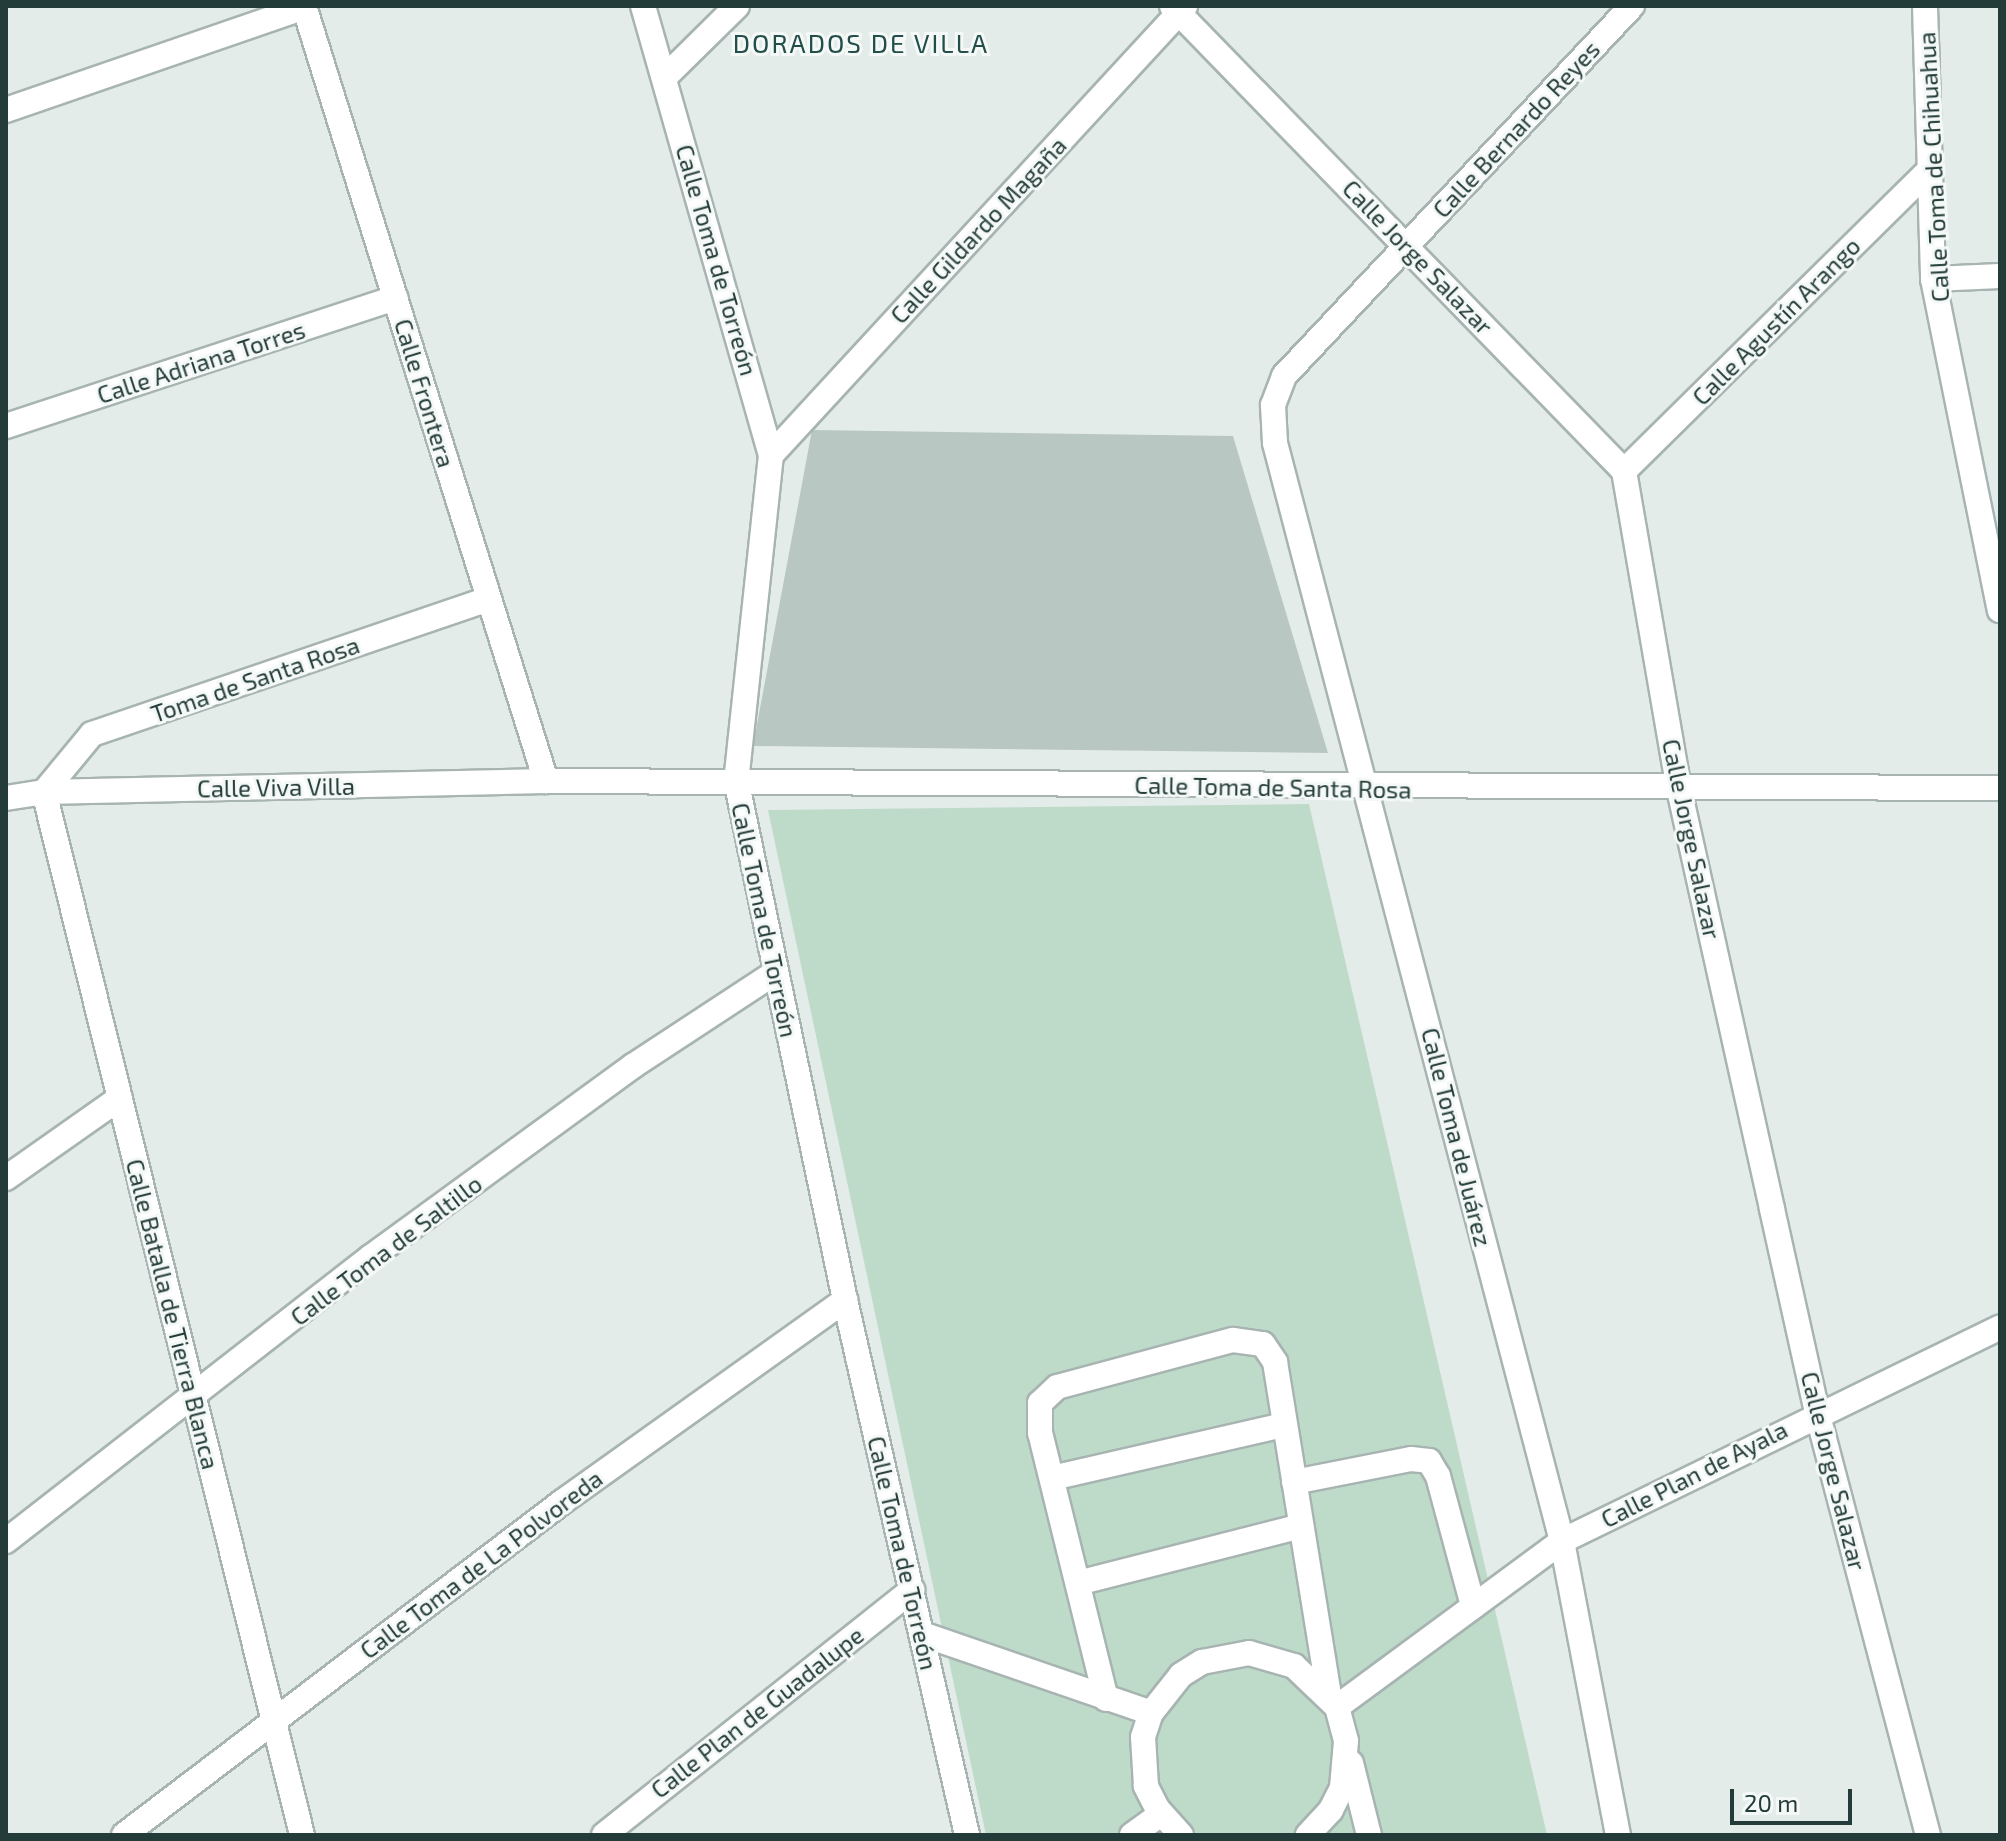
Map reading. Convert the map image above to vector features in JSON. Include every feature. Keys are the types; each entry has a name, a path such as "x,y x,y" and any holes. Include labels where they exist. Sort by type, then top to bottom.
{"street":[{"name":"Calle Toma de Torreón","path":"643,6 771,455 736,780 845,1300 967,1835"},
{"path":"665,77 737,6"},
{"name":"Calle Bernardo Reyes","path":"1275,443 1273,405 1284,376 1632,6"},
{"name":"Calle Toma de Chihuahua","path":"1925,6 1933,279 2000,610"},
{"path":"6,110 304,7"},
{"name":"Calle Frontera","path":"304,7 546,781"},
{"name":"Calle Jorge Salazar","path":"1178,8 1624,471 1679,789 1817,1412 1928,1835"},
{"name":"Calle Gildardo Magaña","path":"771,455 1178,8"},
{"name":"Calle Agustín Arango","path":"1624,471 1928,171"},
{"path":"1933,279 2000,276"},
{"name":"Calle Adriana Torres","path":"6,426 396,298"},
{"name":"Calle Toma de Juárez","path":"1275,443 1368,788 1562,1541 1618,1835"},
{"name":"Toma de Santa Rosa","path":"44,792 92,734 489,599"},
{"name":"Calle Toma de Santa Rosa","path":"546,781 736,780 1368,788 2000,788"},
{"name":"Calle Viva Villa","path":"6,798 44,792 546,781"},
{"name":"Calle Batalla de Tierra Blanca","path":"44,792 302,1835"},
{"name":"Calle Toma de Saltillo","path":"6,1541 194,1399 371,1257 633,1066 776,972"},
{"path":"6,1178 120,1098"},
{"name":"Calle Toma de La Polvoreda","path":"124,1835 562,1502 845,1300"},
{"name":"Calle Plan de Ayala","path":"1333,1702 1562,1541 1817,1412 2000,1327"},
{"path":"1106,1699 1040,1433 1040,1403 1057,1387 1233,1340 1263,1344 1275,1362 1333,1702 1369,1835"},
{"path":"1052,1478 1284,1425"},
{"path":"1294,1482 1411,1459 1429,1461 1438,1476 1473,1606"},
{"path":"1078,1583 1301,1526"},
{"name":"Calle Plan de Guadalupe","path":"604,1835 912,1590"},
{"path":"922,1634 1151,1713"},
{"path":"1132,1835 1155,1827 1146,1786 1143,1737 1151,1713 1181,1675 1225,1655 1249,1653 1294,1666 1333,1702"},
{"path":"1313,1834 1342,1788 1346,1741"},
{"path":"1146,1786 1157,1808 1181,1835"}],"green space":[{"path":"1309,804 1547,1835 986,1835 768,810"}],"building":[{"path":"812,430 1233,436 1328,753 753,746"}],"district":[{"name":"DORADOS DE VILLA","path":"861,43"}]}
